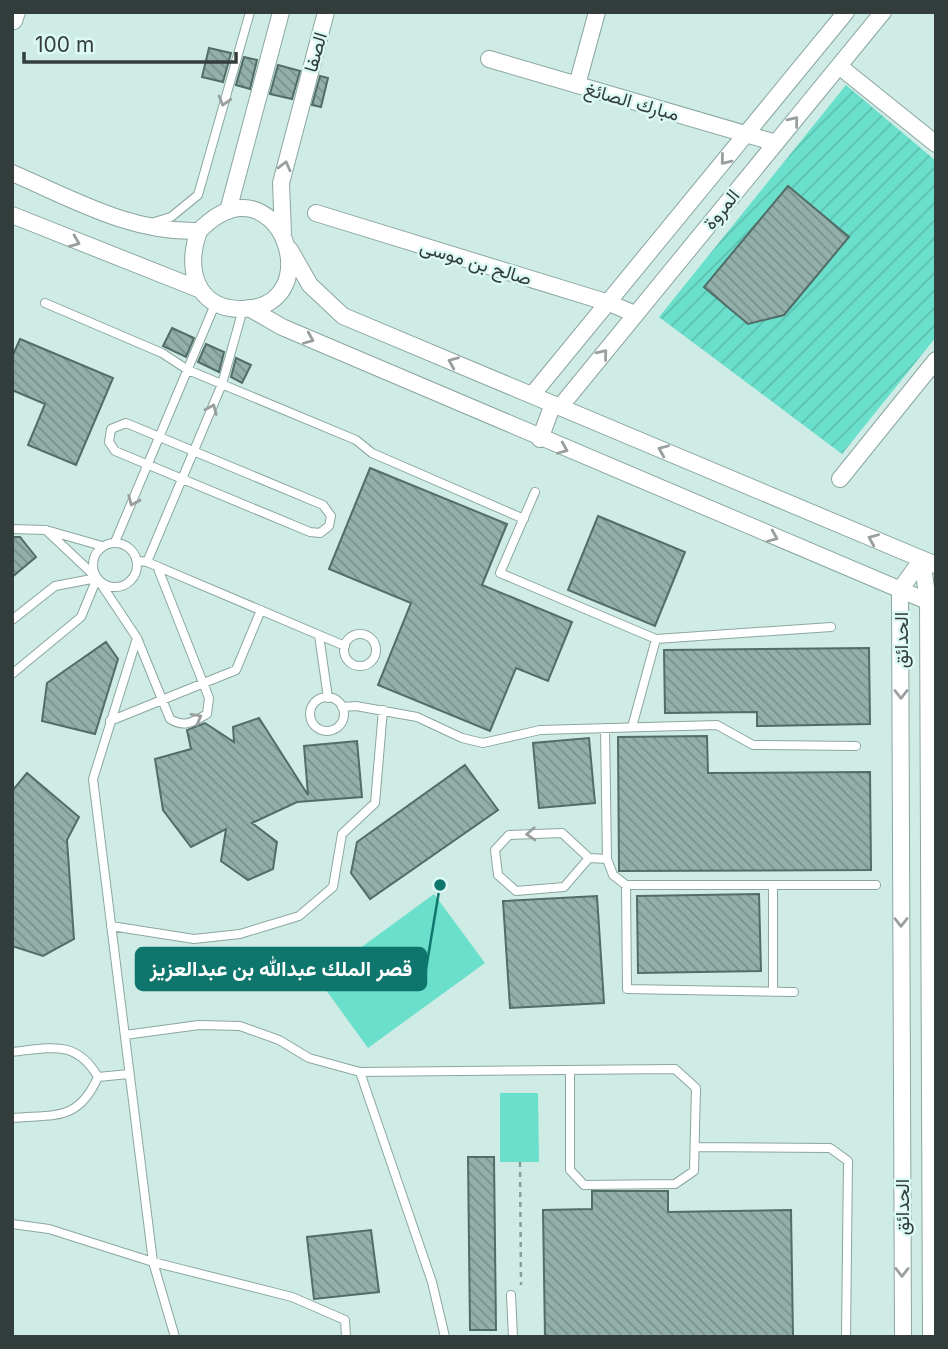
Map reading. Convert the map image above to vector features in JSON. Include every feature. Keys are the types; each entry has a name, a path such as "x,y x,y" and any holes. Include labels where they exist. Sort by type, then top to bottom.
{"street":[{"path":"228,211 281,12"},
{"name":"الصفا","path":"283,233 281,183 326,12"},
{"path":"577,85 597,12"},
{"name":"المروة","path":"532,395 846,12"},
{"name":"المروة","path":"540,439 557,405 883,12"},
{"name":"مبارك الصائغ","path":"489,59 775,143"},
{"path":"839,65 936,144"},
{"path":"12,173 137,226 174,232 199,231"},
{"path":"201,290 192,271 191,250 199,231 211,218 228,211 244,209 259,213 283,233 310,285 343,316 929,562"},
{"name":"صالح بن موسى","path":"316,213 609,303 635,314"},
{"path":"12,215 201,290 216,302 246,309 540,439 932,603"},
{"path":"246,309 261,304 281,288 287,276 290,250"},
{"path":"646,258 656,288"},
{"path":"840,479 936,360"},
{"name":"الحدائق","path":"903,1337 900,590 929,562"},
{"name":"الحدائق","path":"929,562 932,603 931,1337"},
{"path":"902,1144 930,1144"}],"lane":[{"path":"137,226 171,217 198,195 250,12"},
{"path":"116,542 216,302"},
{"path":"46,303 162,352 188,370 356,440 372,453 524,519"},
{"path":"47,530 108,586 123,586 135,576 182,480 222,384 246,309"},
{"path":"126,423 194,450 323,505 330,511 331,522 320,533 310,532 148,466 115,451 108,442 111,429 126,423"},
{"path":"535,492 500,573 656,639 831,627"},
{"path":"12,529 47,530 102,546 116,542 130,548 142,561 345,646"},
{"path":"102,546 94,558 97,578 137,638 170,719 178,724 187,724 207,714 209,710 205,683 157,566"},
{"path":"12,620 55,586 97,578"},
{"path":"12,674 81,617 97,578"},
{"path":"110,721 236,670 261,610"},
{"path":"319,635 328,698 342,707 383,710 417,717 462,738 484,743 540,730 717,725 753,745 856,746"},
{"path":"137,638 93,779 153,1262 175,1337"},
{"path":"632,727 656,639"},
{"path":"328,698 318,701 312,708 311,719 317,727 327,731 338,728 344,718 342,707"},
{"path":"111,926 194,939 240,934 299,916 333,887 342,834 375,803 383,710"},
{"path":"605,728 607,859 613,875 626,885 876,885"},
{"path":"589,858 564,887 516,891 498,875 495,850 509,835 562,833 589,858 607,859"},
{"path":"626,885 628,989 794,992"},
{"path":"773,885 773,992"},
{"path":"125,1035 199,1025 240,1026 279,1040 309,1058 360,1072 674,1069 696,1088 694,1171 676,1184 584,1185 569,1170 570,1070"},
{"path":"12,1052 65,1047 88,1060 98,1077"},
{"path":"360,1072 432,1282 445,1337"},
{"path":"98,1077 130,1074"},
{"path":"12,1118 69,1113 89,1098 98,1077"},
{"path":"695,1147 830,1148 848,1161 846,1337"},
{"path":"12,1224 49,1229 153,1262 292,1297 345,1320 346,1337"},
{"path":"511,1295 513,1337"}],"path":[{"path":"520,1162 521,1285"}],"green space":[{"path":"846,85 936,161 936,337 842,454 659,317"},
{"path":"434,894 485,963 368,1048 318,979"},
{"path":"500,1093 538,1093 539,1162 500,1162"}],"building":[{"path":"209,48 231,53 223,82 202,77"},
{"path":"244,57 257,60 250,89 236,85"},
{"path":"278,65 300,71 292,99 270,94"},
{"path":"320,76 328,78 321,107 312,105"},
{"path":"788,186 849,237 784,315 748,324 704,287"},
{"path":"172,328 194,338 186,357 163,346"},
{"path":"20,339 113,378 76,465 28,445 45,404 12,390 12,357"},
{"path":"206,344 224,352 219,372 198,362"},
{"path":"236,358 251,365 242,383 231,377"},
{"path":"370,468 507,524 482,585 572,622 548,681 516,668 490,731 378,685 411,603 329,569"},
{"path":"598,516 685,552 655,626 568,590"},
{"path":"12,537 20,537 36,557 12,577"},
{"path":"106,642 118,659 95,734 42,721 47,683"},
{"path":"869,648 870,724 757,726 757,712 665,713 664,650"},
{"path":"259,718 308,795 304,746 357,741 362,797 297,802 252,823 277,842 273,869 248,880 221,861 226,829 191,847 163,810 155,759 191,749 187,730 205,723 234,742 233,727"},
{"path":"707,736 708,773 870,772 871,870 619,871 618,737"},
{"path":"589,738 595,803 539,808 533,743"},
{"path":"465,765 498,810 370,899 351,873 357,842"},
{"path":"27,773 79,817 67,840 74,939 43,956 12,946 12,791"},
{"path":"759,894 761,971 638,973 637,896"},
{"path":"597,896 604,1003 510,1008 503,901"},
{"path":"468,1157 494,1157 496,1330 470,1330"},
{"path":"592,1191 668,1191 668,1212 791,1210 793,1337 545,1337 543,1210 592,1209"},
{"path":"371,1230 379,1292 314,1299 307,1237"}],"place":[{"name":"قصر الملك عبدالله بن عبدالعزيز","path":"440,885"}]}
